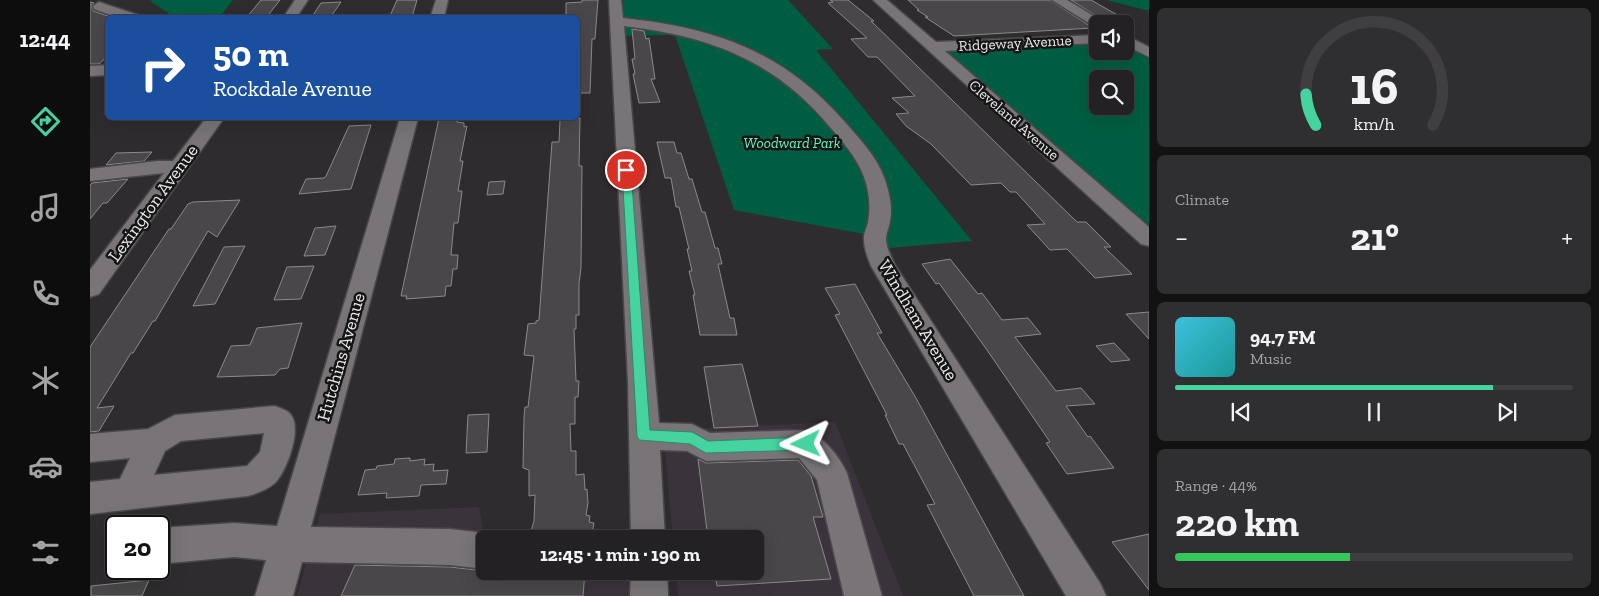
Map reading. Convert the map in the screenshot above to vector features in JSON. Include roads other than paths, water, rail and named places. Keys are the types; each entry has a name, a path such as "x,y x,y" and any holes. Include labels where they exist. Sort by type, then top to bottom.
{"street":[{"path":"291,15 302,0"},
{"path":"438,15 442,0"},
{"name":"Cleveland Avenue","path":"879,0 1149,239"},
{"path":"1058,0 1089,18"},
{"path":"105,4 126,15"},
{"path":"615,11 642,380 648,530"},
{"name":"Windham Avenue","path":"615,11 650,24 710,37 744,50 778,68 799,83 828,111 864,157 876,184 880,205 879,223 875,236 883,266 1087,596"},
{"path":"1134,37 1149,36"},
{"name":"Ridgeway Avenue","path":"932,47 1089,39"},
{"path":"1134,44 1149,53"},
{"path":"90,71 105,70"},
{"name":"Lexington Avenue","path":"90,288 214,120"},
{"name":"Hutchins Avenue","path":"274,596 408,120"},
{"path":"90,175 156,167 179,167"},
{"path":"90,448 153,442 175,428 274,419 280,423 280,431 270,465 259,476 248,481 90,498"},
{"path":"644,436 692,438 706,447 806,444 831,473 863,596"},
{"path":"130,494 153,442"},
{"path":"170,545 234,540 289,544 450,547 476,549"},
{"path":"649,580 649,596"}],"park label":[{"name":"Woodward Park","path":"792,143"}]}
